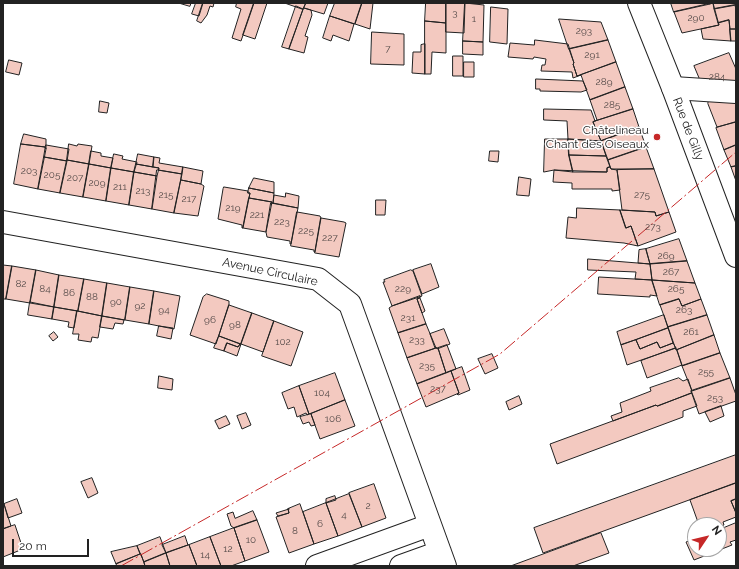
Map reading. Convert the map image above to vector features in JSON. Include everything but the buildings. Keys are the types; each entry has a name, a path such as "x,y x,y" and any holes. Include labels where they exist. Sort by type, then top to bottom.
{"street":[{"name":"Rue de Gilly","path":"635,4 673,88 736,256"},
{"path":"673,88 736,92"},
{"name":"Avenue Circulaire","path":"3,222 318,279 350,304 442,559"},
{"path":"317,566 430,525"},
{"path":"401,566 442,559"}],"power":[{"path":"121,566 500,354 736,152"}],"place":[{"name":"Châtelineau Chant des Oiseaux","path":"657,137"}]}
